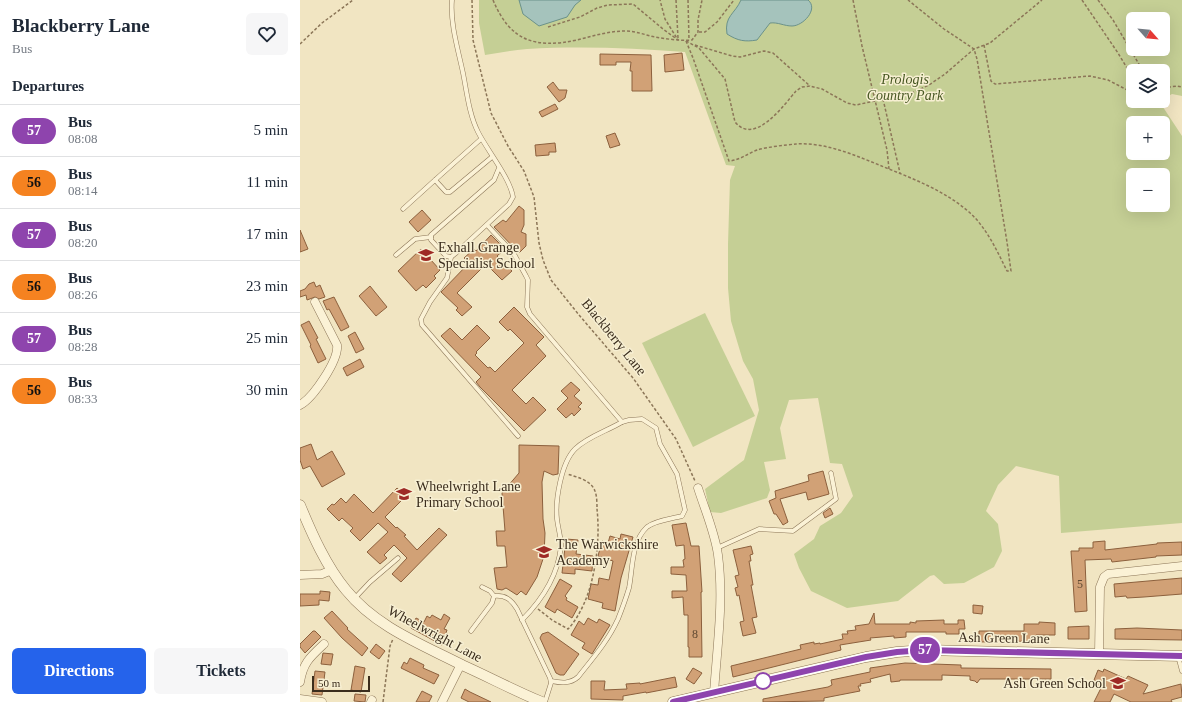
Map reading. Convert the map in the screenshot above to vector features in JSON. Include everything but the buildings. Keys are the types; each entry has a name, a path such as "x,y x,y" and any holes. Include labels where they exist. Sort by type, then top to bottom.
{"street":[{"path":"300,405 312,396 334,361 338,350 337,345 314,308"},
{"path":"673,702 712,696 720,577 717,549 698,488"},
{"name":"Wheelwright Lane","path":"300,505 340,583 370,614 396,632 542,702"},
{"path":"1099,654 1100,587 1104,576 1108,574 1182,566"},
{"path":"300,575 322,574 332,570"},
{"path":"300,682 304,665 309,658 324,644"},
{"name":"Ash Green Lane","path":"712,696 866,657 897,652 925,650 1180,656"},
{"path":"442,702 461,664"},
{"path":"300,699 322,702"}],"lane":[{"path":"452,0 453,25 473,122 509,186 512,193 512,200 487,225 450,257 448,278 430,302 420,319 422,325 518,436"},
{"path":"403,209 482,139"},
{"path":"436,180 446,192 450,192 492,157"},
{"path":"431,237 433,233 494,180 499,168"},
{"path":"487,225 514,254 528,280 527,307 530,314 622,422"},
{"path":"396,255 415,238 431,237"},
{"path":"431,237 446,256 450,257"},
{"path":"522,620 535,607 551,584 556,571 561,539 557,504 563,473 568,459 574,450 581,444 622,422 629,420 642,419 656,428 660,444 676,474 685,510 682,516 653,523 647,528 638,541 634,552 629,587 609,638 574,680 566,683 551,681"},
{"path":"717,549 759,529 793,531 836,499 831,473"},
{"path":"354,599 370,582 398,558"},
{"path":"482,587 490,591 494,596"},
{"path":"494,596 503,596 511,601 522,620 551,681 545,702"},
{"path":"472,631 492,603 494,596"},
{"path":"1180,656 1182,671"}],"path":[{"path":"300,44 322,23 353,0"},
{"name":"Blackberry Lane","path":"472,0 473,40 490,112 508,146 524,171 534,197 538,243 551,280 632,378 676,439 698,488"},
{"path":"493,0 500,17 510,28 526,40 542,43 576,40 610,32 625,31 639,32 655,37 692,40 698,32 698,20 702,0"},
{"path":"660,0 665,19 678,40"},
{"path":"676,0 678,40"},
{"path":"688,0 689,40"},
{"path":"698,32 705,32 712,27 734,0"},
{"path":"853,0 862,46 887,150 889,169"},
{"path":"686,40 729,161 735,161 757,150 797,144 819,145 843,151 900,173 940,191 970,213 985,230 1007,271 1011,270 979,66 974,49 944,29 908,0"},
{"path":"693,45 740,57 764,51 773,53 810,86 822,90 847,103 856,105 912,93 929,85 950,70 974,49 996,38 1042,0"},
{"path":"1082,0 1126,67"},
{"path":"1098,0 1123,36 1139,64"},
{"path":"548,27 580,17 597,8 608,5 632,4 678,40"},
{"path":"686,40 704,54 725,79 735,122 739,127 748,130 757,128 766,123 796,91 802,87 810,86"},
{"path":"984,45 991,81 995,84 1090,76 1108,80 1126,89"},
{"path":"1170,87 1182,87"},
{"path":"883,99 896,149 900,173"},
{"path":"535,607 552,620 568,629 582,606 595,571 599,527 595,491 590,484 583,479 563,473"},
{"path":"384,702 390,646 396,632"}],"green space":[{"name":"Prologis Country Park","path":"479,0 1182,0 1182,96 1172,94 1170,95 1170,64 1126,64 1126,108 1164,108 1169,116 1126,116 1126,160 1170,160 1170,118 1182,136 1182,523 1061,533 1059,476 1016,466 998,485 986,511 998,524 1002,551 994,567 964,583 944,584 934,575 930,576 898,601 847,608 811,591 799,568 794,554 814,539 820,526 841,513 853,496 842,464 830,463 818,398 789,400 780,428 786,459 764,462 770,490 767,498 721,513 710,512 705,489 744,460 759,410 753,379 743,361 731,321 728,288 728,244 730,180 735,166 726,165 685,52 626,49 547,48 522,49 485,55 479,23"},
{"path":"705,313 755,416 693,447 642,343"}],"water":[{"path":"519,0 581,0 575,5 567,17 539,26 523,14"},
{"path":"741,0 808,0 812,8 811,12 801,23 792,26 770,23 757,40 745,41 738,40 727,34 726,28 729,19"}],"bus line":[{"name":"57","path":"673,702 884,653 911,650 1182,656"}],"place":[{"name":"Exhall Grange Specialist School","path":"426,255"},
{"name":"Wheelwright Lane Primary School","path":"404,494"},
{"name":"The Warwickshire Academy","path":"544,552"},
{"name":"Ash Green School","path":"1118,683"}]}
